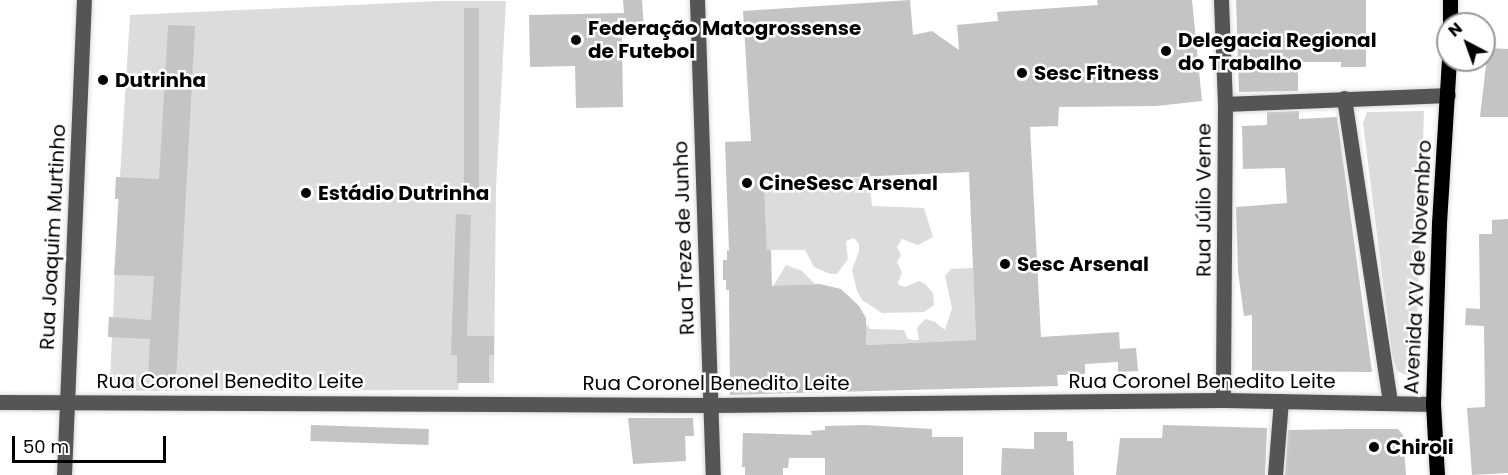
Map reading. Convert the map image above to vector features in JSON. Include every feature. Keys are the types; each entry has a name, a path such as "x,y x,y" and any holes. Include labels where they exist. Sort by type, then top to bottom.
{"main road":[{"name":"Avenida XV de Novembro","path":"1437,475 1433,404 1439,223 1449,72"}],"street":[{"name":"Rua Joaquim Murtinho","path":"64,475 84,0"},
{"name":"Rua Treze de Junho","path":"697,0 713,475"},
{"name":"Rua Júlio Verne","path":"1221,0 1225,104 1223,400"},
{"path":"1225,104 1448,95"},
{"path":"1344,98 1390,403"},
{"name":"Rua Coronel Benedito Leite","path":"0,402 711,405 1223,400 1433,404"},
{"path":"1275,475 1281,401"}],"shaded area":[{"name":"Estádio Dutrinha","path":"439,1 506,1 496,187 494,383 459,383 458,390 122,391 110,379 112,337 108,337 109,317 113,317 118,199 115,199 116,177 120,177 130,15"},
{"path":"1424,111 1417,319 1419,380 1397,371 1392,354 1363,123 1367,112"},
{"path":"869,177 872,206 924,208 933,237 918,245 902,239 897,247 901,255 897,262 902,273 899,285 905,287 919,281 933,293 934,305 924,312 882,313 862,300 857,291 852,270 859,251 859,244 854,238 846,241 848,259 837,274 830,274 814,267 805,250 767,250 764,181"},
{"path":"786,265 802,271 815,284 772,288"},
{"path":"973,268 976,340 866,345 866,323 870,329 904,330 908,339 914,340 919,340 917,328 925,319 935,322 945,330 952,308 945,276 951,269"}],"building":[{"name":"Federação Matogrossense de Futebol","path":"623,0 642,0 644,31 622,34 623,107 576,108 575,66 530,67 529,15 624,13"},
{"path":"910,0 913,35 932,31 959,50 957,25 998,21 997,12 1098,5 1097,0 1192,0 1202,101 1156,106 1059,107 1058,126 1030,127 1041,337 1119,332 1120,349 1136,348 1138,371 1118,372 1118,362 1085,364 1085,374 1057,375 1058,386 730,395 729,290 726,290 726,280 723,280 723,260 727,260 727,250 729,251 725,142 751,141 743,11","holes":["969,172 976,340 866,345 866,318 859,306 841,289 820,284 772,286 771,250 767,250 764,181"]},
{"path":"1236,0 1366,0 1366,67 1341,67 1341,62 1298,62 1298,91 1239,92"},
{"path":"464,8 479,8 479,196 464,196"},
{"path":"168,25 195,26 176,379 148,377 150,339 108,337 109,317 151,320 154,276 114,275 119,199 115,199 116,177 159,179"},
{"path":"1496,48 1508,49 1508,117 1480,117 1485,72 1496,72"},
{"path":"1299,111 1299,119 1337,117 1372,372 1252,371 1252,315 1244,316 1238,272 1236,207 1287,203 1285,168 1243,169 1242,126 1267,125 1267,112"},
{"path":"456,214 471,215 467,336 494,336 494,355 489,355 489,383 457,383 457,355 451,355"},
{"path":"1508,219 1508,473 1472,475 1467,408 1485,407 1484,326 1465,325 1466,308 1480,309 1479,234 1492,234 1492,220"},
{"path":"628,418 693,418 694,436 685,436 686,461 633,464"},
{"path":"311,425 429,429 428,445 310,441"},
{"path":"864,425 932,429 932,437 963,437 963,475 825,475 825,458 789,458 788,468 783,468 783,475 745,475 745,467 742,467 743,433 812,435 811,431 825,430 825,426"},
{"path":"1163,425 1267,428 1265,475 1116,475 1120,438 1162,438"},
{"path":"1398,429 1403,435 1406,475 1285,475 1288,430"},
{"path":"1034,432 1067,432 1067,441 1073,441 1074,475 1001,475 1002,448 1034,449"}],"place":[{"name":"Federação Matogrossense de Futebol","path":"576,40"},
{"name":"Delegacia Regional do Trabalho","path":"1166,51"},
{"name":"Sesc Fitness","path":"1022,73"},
{"name":"Dutrinha","path":"103,80"},
{"name":"CineSesc Arsenal","path":"747,183"},
{"name":"Estádio Dutrinha","path":"306,193"},
{"name":"Sesc Arsenal","path":"1005,264"},
{"name":"Chiroli","path":"1374,447"}]}
